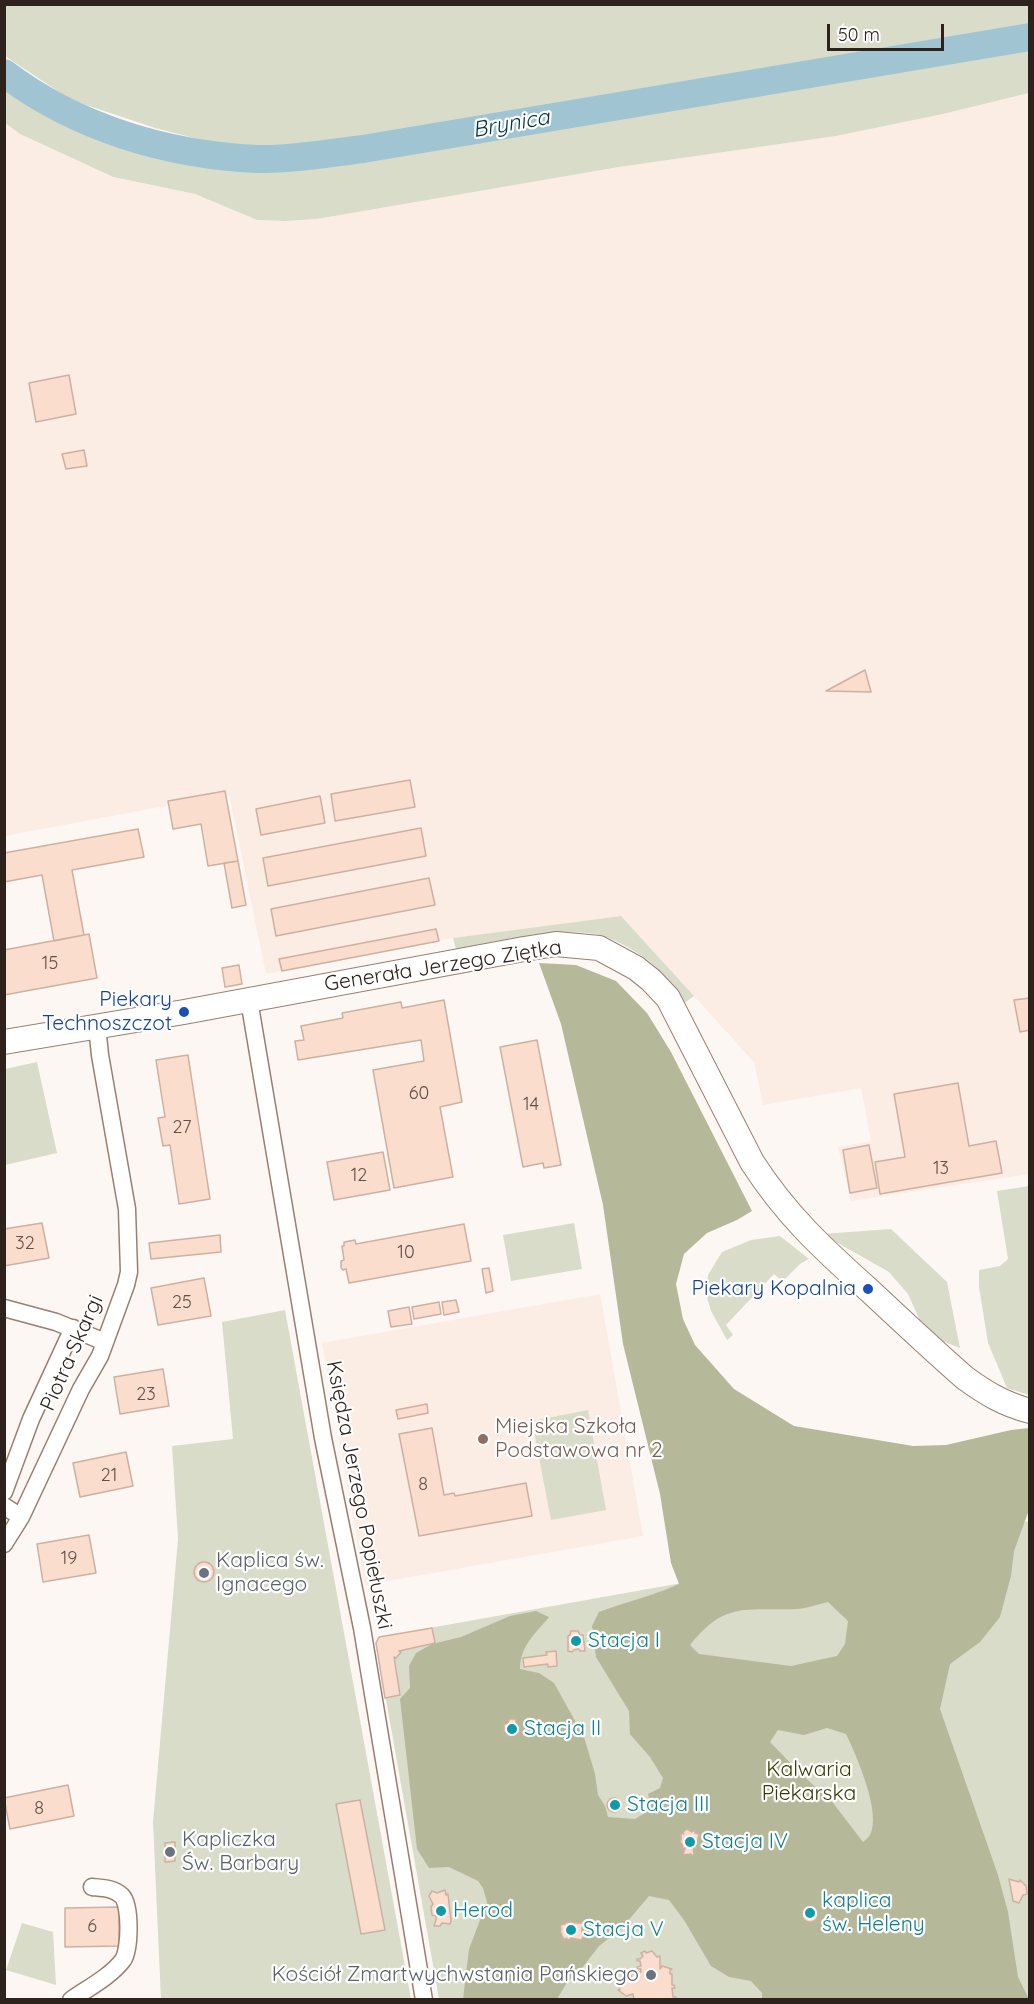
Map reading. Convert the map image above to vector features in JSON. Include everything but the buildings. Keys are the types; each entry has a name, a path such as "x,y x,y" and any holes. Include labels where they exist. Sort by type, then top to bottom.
{"street":[{"name":"Generała Jerzego Ziętka","path":"4,1042 556,944 599,948 636,968 668,998 752,1162 795,1221 965,1378 1006,1404 1029,1411"},
{"name":"Księdza Jerzego Popiełuszki","path":"249,1000 323,1438 362,1628 424,2000"},
{"name":"Piotra Skargi","path":"4,1544 21,1517 81,1389 100,1356 129,1272 127,1209 97,1026"},
{"path":"4,1308 73,1328 105,1342"},
{"path":"4,1492 31,1419 73,1328"},
{"path":"4,1506 21,1517"},
{"path":"70,2000 109,1974 124,1958 129,1912 123,1897 111,1889 92,1887"}],"shaded area":[{"path":"1029,93 1029,1174 851,1201 838,1147 871,1141 861,1088 763,1105 754,1062 621,916 453,938 266,974 229,794 5,836 4,123 20,134 112,177 195,194 257,220 285,221 317,219 619,167 836,136"},
{"name":"Miejska Szkoła Podstawowa nr 2","path":"600,1294 643,1536 365,1585 322,1343"}],"green space":[{"path":"1029,4 1029,28 700,83 295,146 233,148 155,128 71,100 5,56 5,5"},
{"path":"1029,44 1029,93 836,136 619,167 317,219 257,220 195,194 113,177 20,134 5,123 5,78 35,101 129,143 239,165 327,163"},
{"path":"621,916 694,996 683,1004 664,976 650,962 618,942 595,934 543,934 456,949 453,938"},
{"name":"Kalwaria Piekarska","path":"539,963 576,965 616,981 647,1013 671,1052 752,1211 707,1233 684,1254 676,1284 683,1319 695,1345 734,1389 794,1426 913,1446 946,1445 1029,1428 1029,1510 1014,1551 1011,1576 1000,1617 980,1642 950,1664 940,1709 998,1875 1008,1912 1018,1977 1029,1999 762,1999 762,1993 751,1981 729,1977 711,1966 684,1920 669,1900 649,1896 621,1929 599,1946 582,1968 568,1981 557,1999 463,1999 469,1949 487,1902 483,1888 478,1881 449,1867 429,1868 417,1849 400,1699 410,1688 409,1666 416,1653 432,1644 461,1637 510,1616 536,1611 549,1617 525,1647 520,1669 539,1673 554,1683 584,1737 595,1774 598,1795 605,1806 608,1817 635,1819 651,1809 648,1794 660,1788 663,1778 650,1757 630,1734 629,1711 596,1657 592,1626 599,1612 679,1584 671,1563 660,1494 623,1344 603,1205 561,1024","holes":["828,1602 848,1621 845,1644 837,1656 791,1666 699,1654 690,1645 714,1621 737,1611 800,1609","827,1728 846,1734 866,1784 873,1813 873,1825 870,1835 863,1842 833,1803 770,1742 778,1730 804,1735"]},
{"path":"37,1062 57,1153 5,1165 5,1069"},
{"path":"1030,1186 1029,1395 1007,1388 988,1343 979,1287 979,1270 1000,1266 1008,1259 997,1191"},
{"path":"574,1223 582,1269 511,1281 503,1235"},
{"path":"891,1229 947,1282 960,1348 932,1337 921,1323 908,1294 889,1272 822,1234"},
{"path":"780,1236 809,1259 800,1264 782,1281 774,1274 726,1325 733,1335 727,1340 711,1311 706,1294 708,1275 722,1252 751,1240"},
{"path":"285,1310 411,1999 161,2000 153,1822 178,1539 172,1446 233,1439 222,1322"},
{"path":"588,1410 606,1510 551,1520 532,1421"},
{"name":"Kalwaria Piekarska","path":"1029,1521 1029,1999 439,1999 376,1643 379,1637"},
{"path":"22,1923 53,1932 56,1985 6,1970"}],"waterway":[{"name":"Brynica","path":"4,73 61,109 124,135 190,152 270,159 363,149 1030,37"}],"place":[{"name":"Piekary Technoszczot","path":"184,1012"},
{"name":"Piekary Kopalnia","path":"868,1289"},
{"name":"Miejska Szkoła Podstawowa nr 2","path":"483,1439"},
{"name":"Kaplica św. Ignacego","path":"204,1573"},
{"name":"Stacja I","path":"576,1641"},
{"name":"Stacja II","path":"512,1729"},
{"name":"Stacja III","path":"615,1805"},
{"name":"Stacja IV","path":"690,1842"},
{"name":"Kapliczka Św. Barbary","path":"170,1852"},
{"name":"Herod","path":"441,1911"},
{"name":"kaplica św. Heleny","path":"810,1913"},
{"name":"Stacja V","path":"571,1930"},
{"name":"Kościół Zmartwychwstania Pańskiego","path":"651,1975"}]}
